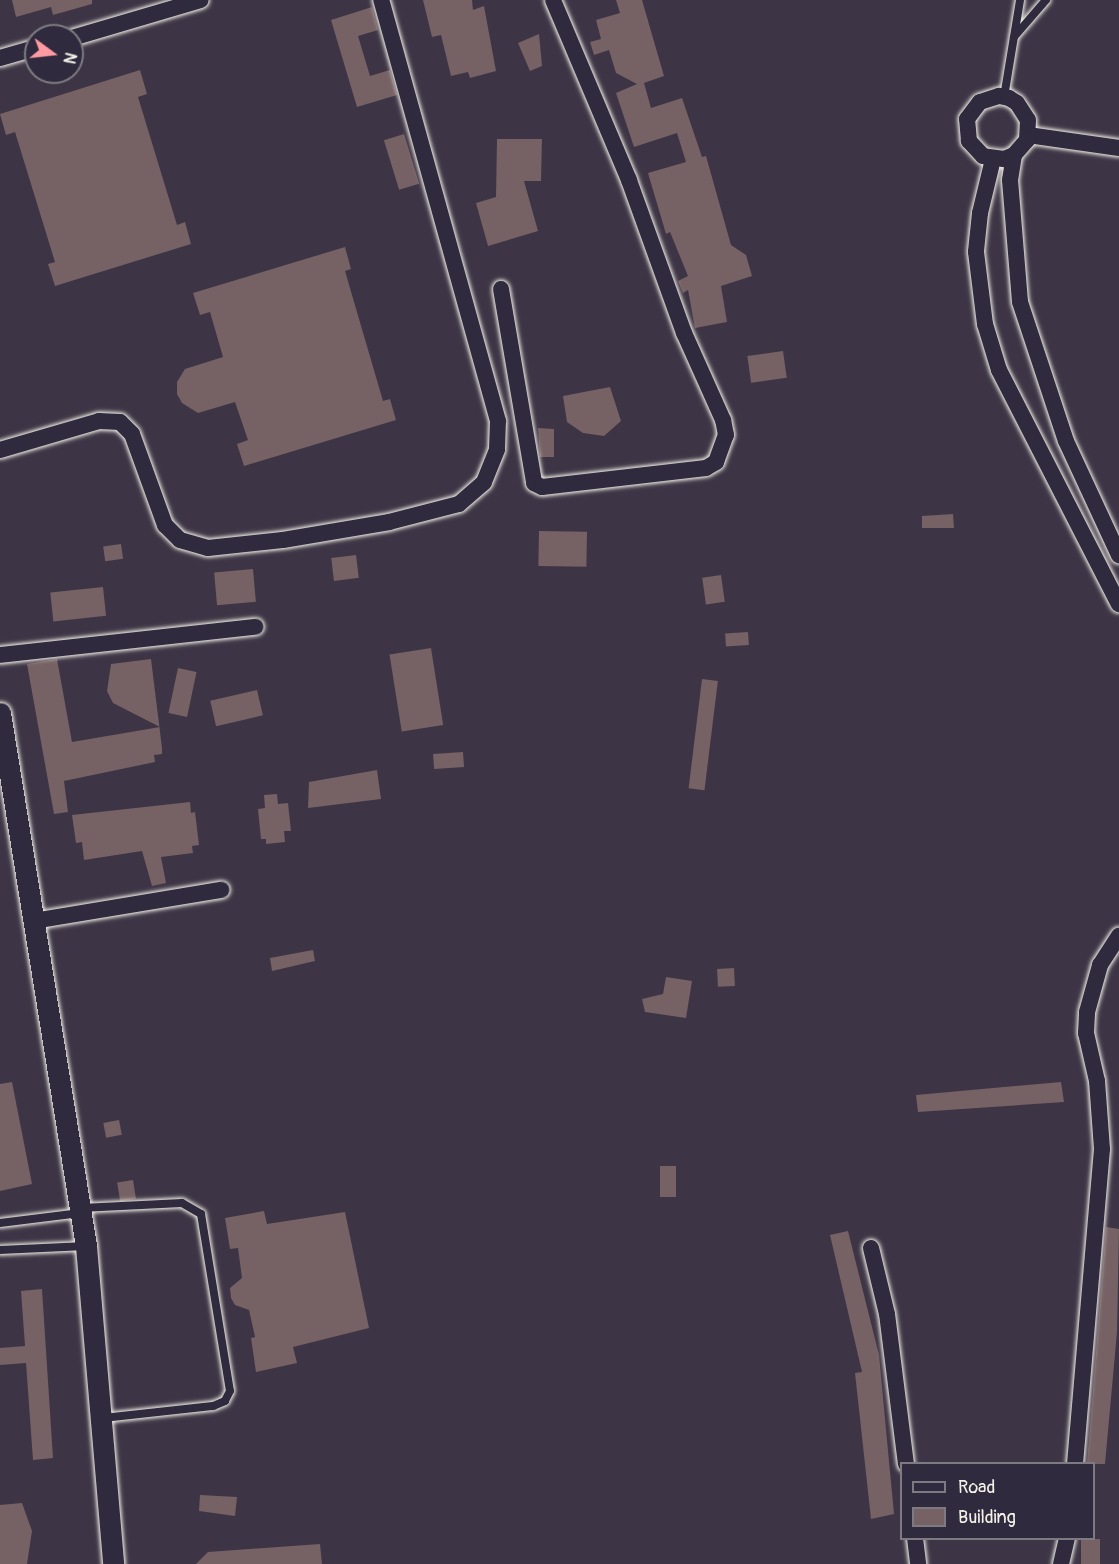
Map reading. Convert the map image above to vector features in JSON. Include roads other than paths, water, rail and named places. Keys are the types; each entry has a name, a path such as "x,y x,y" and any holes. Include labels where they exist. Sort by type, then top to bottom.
{"street":[{"path":"84,34 201,0"},
{"path":"0,450 99,421 120,422 132,434 165,525 180,540 208,548 283,540 389,522 459,504 484,482 497,449 498,421 381,0"},
{"path":"501,289 534,483 542,487 706,468 716,462 726,435 723,420 684,333 629,180 553,0"},
{"path":"0,58 24,51"},
{"path":"1014,155 993,159 975,150 969,141 967,119 980,102 1004,97 1024,111 1028,135 1014,155 1010,180 1020,302 1066,441 1119,555"},
{"path":"1028,135 1119,148"},
{"path":"993,159 980,213 976,252 985,324 999,370 1119,604"},
{"path":"0,655 255,627"},
{"path":"0,713 86,1246 103,1418 113,1564"},
{"path":"33,921 221,890"},
{"path":"1075,1462 1102,1149 1097,1081 1086,1033 1087,1012 1100,965 1119,936"},
{"path":"871,1248 888,1314 906,1462"},
{"path":"915,1540 918,1564"},
{"path":"1061,1564 1067,1540"}],"lane":[{"path":"1004,97 1020,0"},
{"path":"1014,37 1046,0"},
{"path":"0,1223 80,1210 182,1203 201,1214 230,1391 225,1401 213,1406 103,1418"},
{"path":"0,1250 86,1246"}]}
